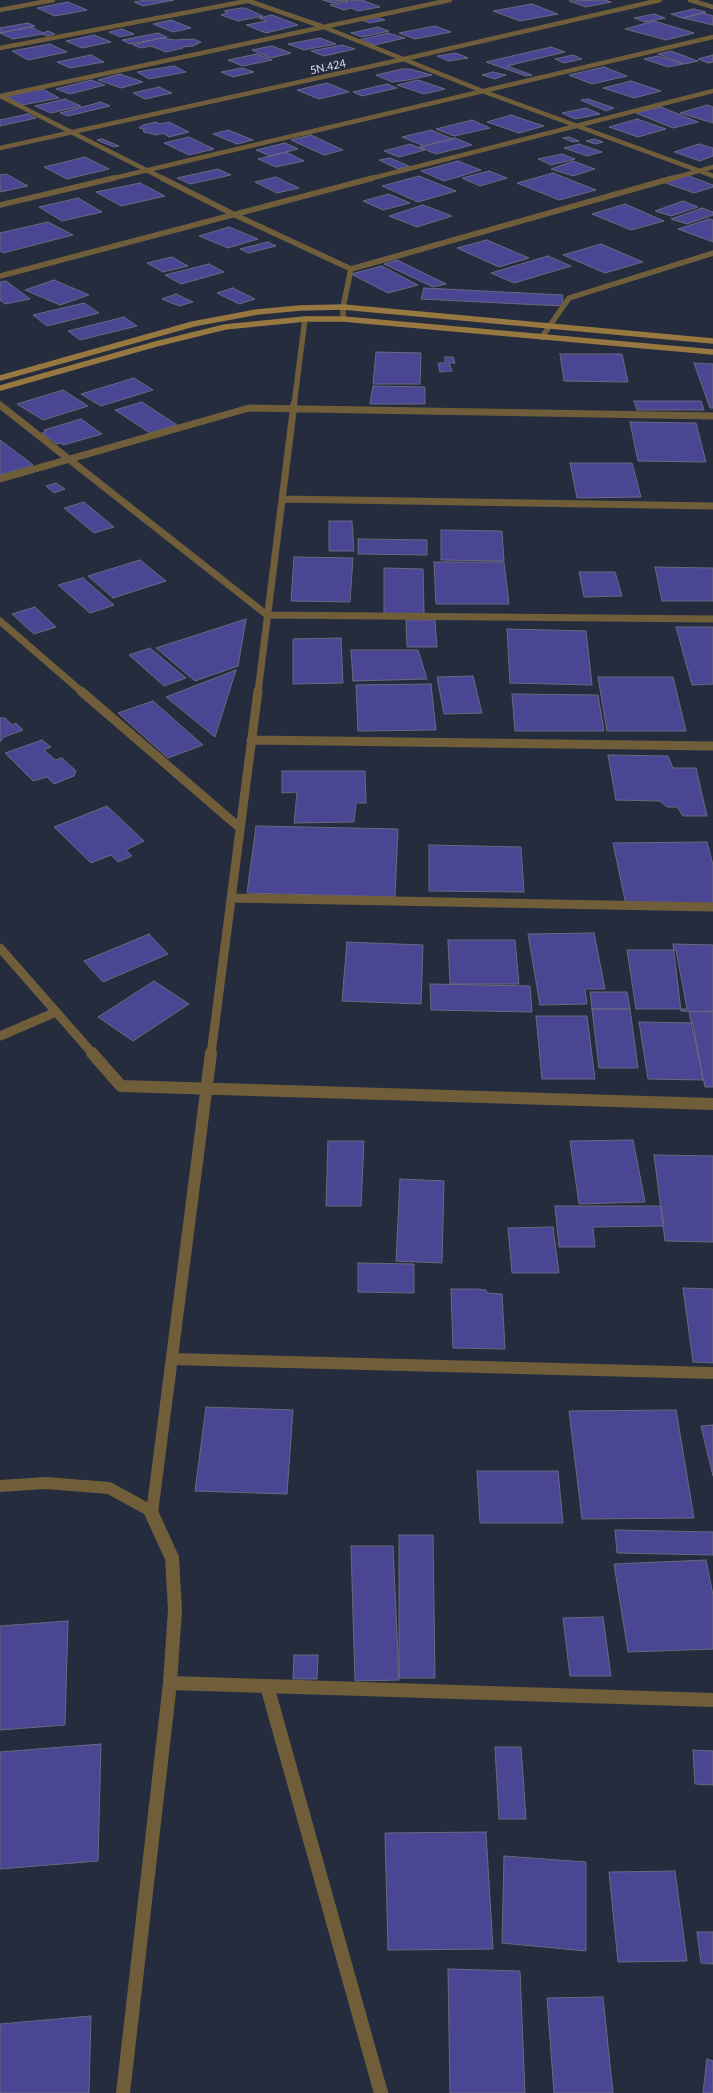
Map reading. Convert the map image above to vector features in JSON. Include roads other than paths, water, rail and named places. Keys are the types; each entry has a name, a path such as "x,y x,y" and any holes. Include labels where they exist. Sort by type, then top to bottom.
{"main road":[{"path":"0,378 186,326 225,317 257,312 343,307 713,341"},
{"path":"0,388 156,344 225,327 304,319 343,319 542,338 713,352"}],"street":[{"path":"0,10 53,0"},
{"path":"0,48 250,0 322,26 485,92 713,176"},
{"path":"0,96 322,26 450,0"},
{"name":"5N.424","path":"0,148 404,59 660,0"},
{"path":"690,0 713,7"},
{"path":"0,206 145,170 485,92 713,37"},
{"path":"0,276 233,214 578,127 713,91"},
{"path":"0,96 233,214 351,269 713,166"},
{"path":"542,338 569,298 713,253"},
{"path":"343,319 343,307 351,269"},
{"path":"123,2093 170,1683 175,1610 172,1558 151,1511 207,1088 304,319"},
{"path":"0,404 267,615 713,618"},
{"path":"0,479 249,408 713,416"},
{"path":"282,499 713,506"},
{"path":"0,621 240,828"},
{"path":"251,740 713,746"},
{"path":"231,898 713,908"},
{"path":"0,948 121,1086 713,1104"},
{"path":"0,1036 56,1012"},
{"path":"172,1359 713,1373"},
{"path":"0,1486 46,1483 109,1488 151,1511"},
{"path":"170,1683 713,1700"},
{"path":"267,1686 381,2093"}]}
